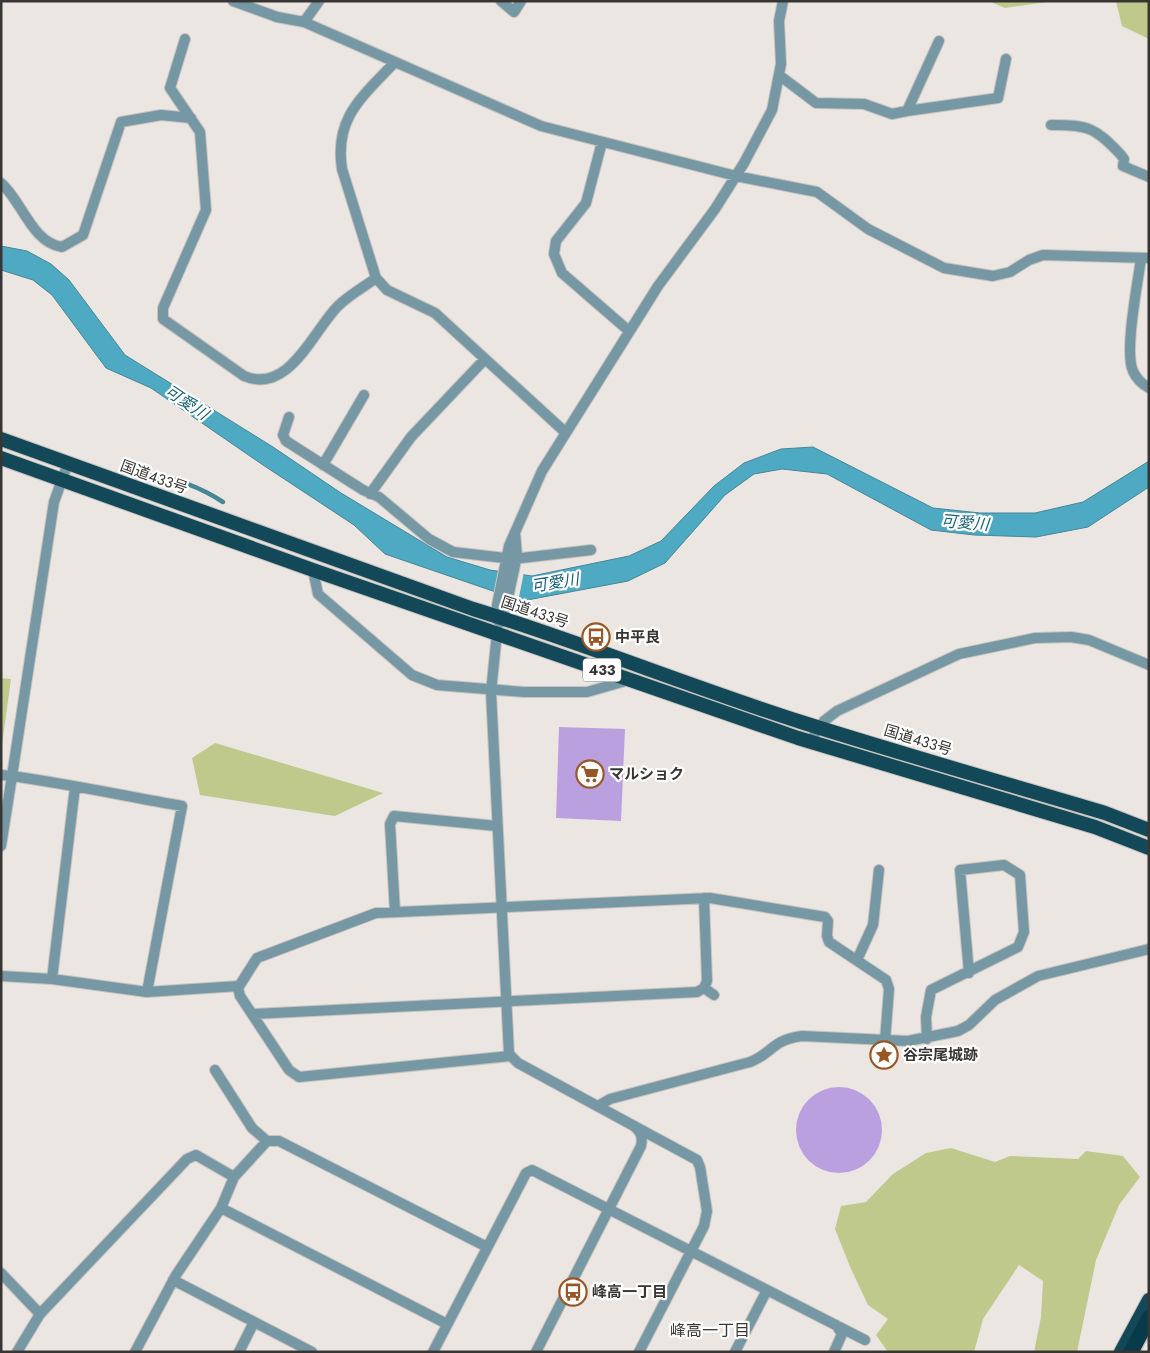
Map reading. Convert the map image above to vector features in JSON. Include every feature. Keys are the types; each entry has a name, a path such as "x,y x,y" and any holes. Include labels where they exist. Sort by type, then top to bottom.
{"highway":[{"name":"国道433号","path":"1,438 500,617 819,727 1105,813 1149,830"},
{"name":"433","path":"1,458 313,570 629,680 810,741 1086,824 1149,848"},
{"path":"1121,1352 1149,1300"},
{"path":"1131,1352 1149,1318"}],"street":[{"path":"233,1 277,17 304,22 541,126 736,176 817,192 868,229 944,268 993,276 1010,272 1029,260 1043,255 1145,258 1130,350 1132,370 1143,385 1149,388"},
{"path":"304,22 319,1"},
{"path":"501,1 514,12 521,1"},
{"path":"639,1352 707,1216 699,1163 694,1158 518,1063 511,1056 508,1047 491,690 497,633 518,524 542,471 676,260 715,209 736,176 772,110 781,64 779,20 783,1"},
{"path":"185,39 170,88 198,128 201,137 206,210 163,308 162,313 167,323 244,376 254,380 264,380 292,365 337,307 376,278"},
{"path":"907,111 939,41"},
{"path":"779,75 816,103 864,104 892,114 998,98 1006,59"},
{"path":"394,63 359,100 347,117 339,152 342,169 376,278 387,290 435,313 565,432"},
{"path":"1,183 17,201 39,235 48,242 62,247 83,236 121,122 161,115 191,118"},
{"path":"1051,125 1092,128 1121,154 1124,159 1123,166 1149,177"},
{"path":"602,142 586,203 556,241 554,254 562,273 630,331"},
{"path":"370,494 411,437 485,359"},
{"path":"323,465 364,395"},
{"path":"289,418 283,431 284,439 370,494 379,497 440,547 466,556 511,562 591,550"},
{"path":"1,846 54,502 60,480 68,463"},
{"path":"313,570 318,594 412,676 437,685 524,692 587,692 629,680"},
{"path":"810,741 819,727 837,711 951,658 986,647 1035,638 1071,637 1106,646 1149,664"},
{"path":"1,775 182,806 147,992"},
{"path":"52,979 75,787"},
{"path":"395,912 390,824 394,816 497,826"},
{"path":"927,1039 926,1017 931,990 969,973 1018,947 1024,932 1020,875 1004,865 960,870 969,973"},
{"path":"857,960 873,924 878,870"},
{"path":"252,1014 697,992 704,988 707,980 704,898"},
{"path":"511,1056 299,1077 289,1070 240,996 239,986 252,963 260,956 372,914 704,898 821,916 828,921 828,941 883,977 888,984 885,1041"},
{"path":"598,1106 610,1099 755,1060 777,1043 789,1038 802,1036 908,1042 962,1030 994,1000 1038,976 1149,949"},
{"path":"1,976 52,979 147,992 239,986"},
{"path":"704,988 714,995"},
{"path":"215,1070 252,1128 267,1141 279,1141 487,1247"},
{"path":"536,1352 641,1146 640,1131 634,1126"},
{"path":"136,1352 173,1280 221,1208 234,1177 267,1141"},
{"path":"17,1352 40,1314 187,1159 196,1154 234,1177"},
{"path":"433,1352 526,1173 532,1170 865,1340"},
{"path":"221,1208 447,1324"},
{"path":"1,1273 40,1314"},
{"path":"173,1280 312,1352"},
{"path":"735,1352 767,1290"},
{"path":"239,1352 254,1322"},
{"path":"834,1352 842,1334 836,1325"}],"green space":[{"path":"989,1 1053,1 1005,8"},
{"path":"1116,1 1149,1 1149,39 1122,26"},
{"path":"1,678 11,679 1,752"},
{"path":"215,743 383,793 335,816 200,795 192,758"},
{"path":"951,1148 995,1162 1010,1156 1078,1159 1086,1151 1123,1156 1140,1177 1119,1205 1096,1260 1077,1352 1034,1352 1041,1317 1043,1281 1019,1265 983,1319 974,1352 888,1352 876,1335 888,1319 868,1305 851,1269 835,1229 841,1206 866,1202 893,1174 926,1153"}],"water":[{"name":"可愛川","path":"1,246 27,251 51,264 69,280 125,355 273,447 341,493 447,557 490,570 532,576 629,556 661,541 714,486 744,463 781,449 813,447 933,508 980,513 1035,513 1083,502 1149,461 1149,487 1088,527 1036,537 974,535 931,530 827,474 782,469 754,474 725,495 665,563 628,581 522,601 385,554 354,525 151,388 106,368 52,295 33,280 1,270"}],"pier":[{"path":"509,570 524,572 518,602 503,597"}],"building":[{"name":"マルショク","path":"559,727 625,729 621,821 556,818"},
{"path":"831,1087 847,1087 856,1090 870,1099 879,1113 882,1130 879,1147 870,1161 856,1170 847,1173 831,1173 815,1166 803,1154 796,1138 796,1122 803,1106 815,1094"}],"waterway":[{"path":"149,475 169,478 188,484 223,502"}],"place":[{"name":"中平良","path":"596,637"},
{"name":"マルショク","path":"590,774"},
{"name":"谷宗尾城跡","path":"884,1055"},
{"name":"峰高一丁目","path":"573,1292"}],"district":[{"name":"峰高一丁目","path":"710,1330"}]}
